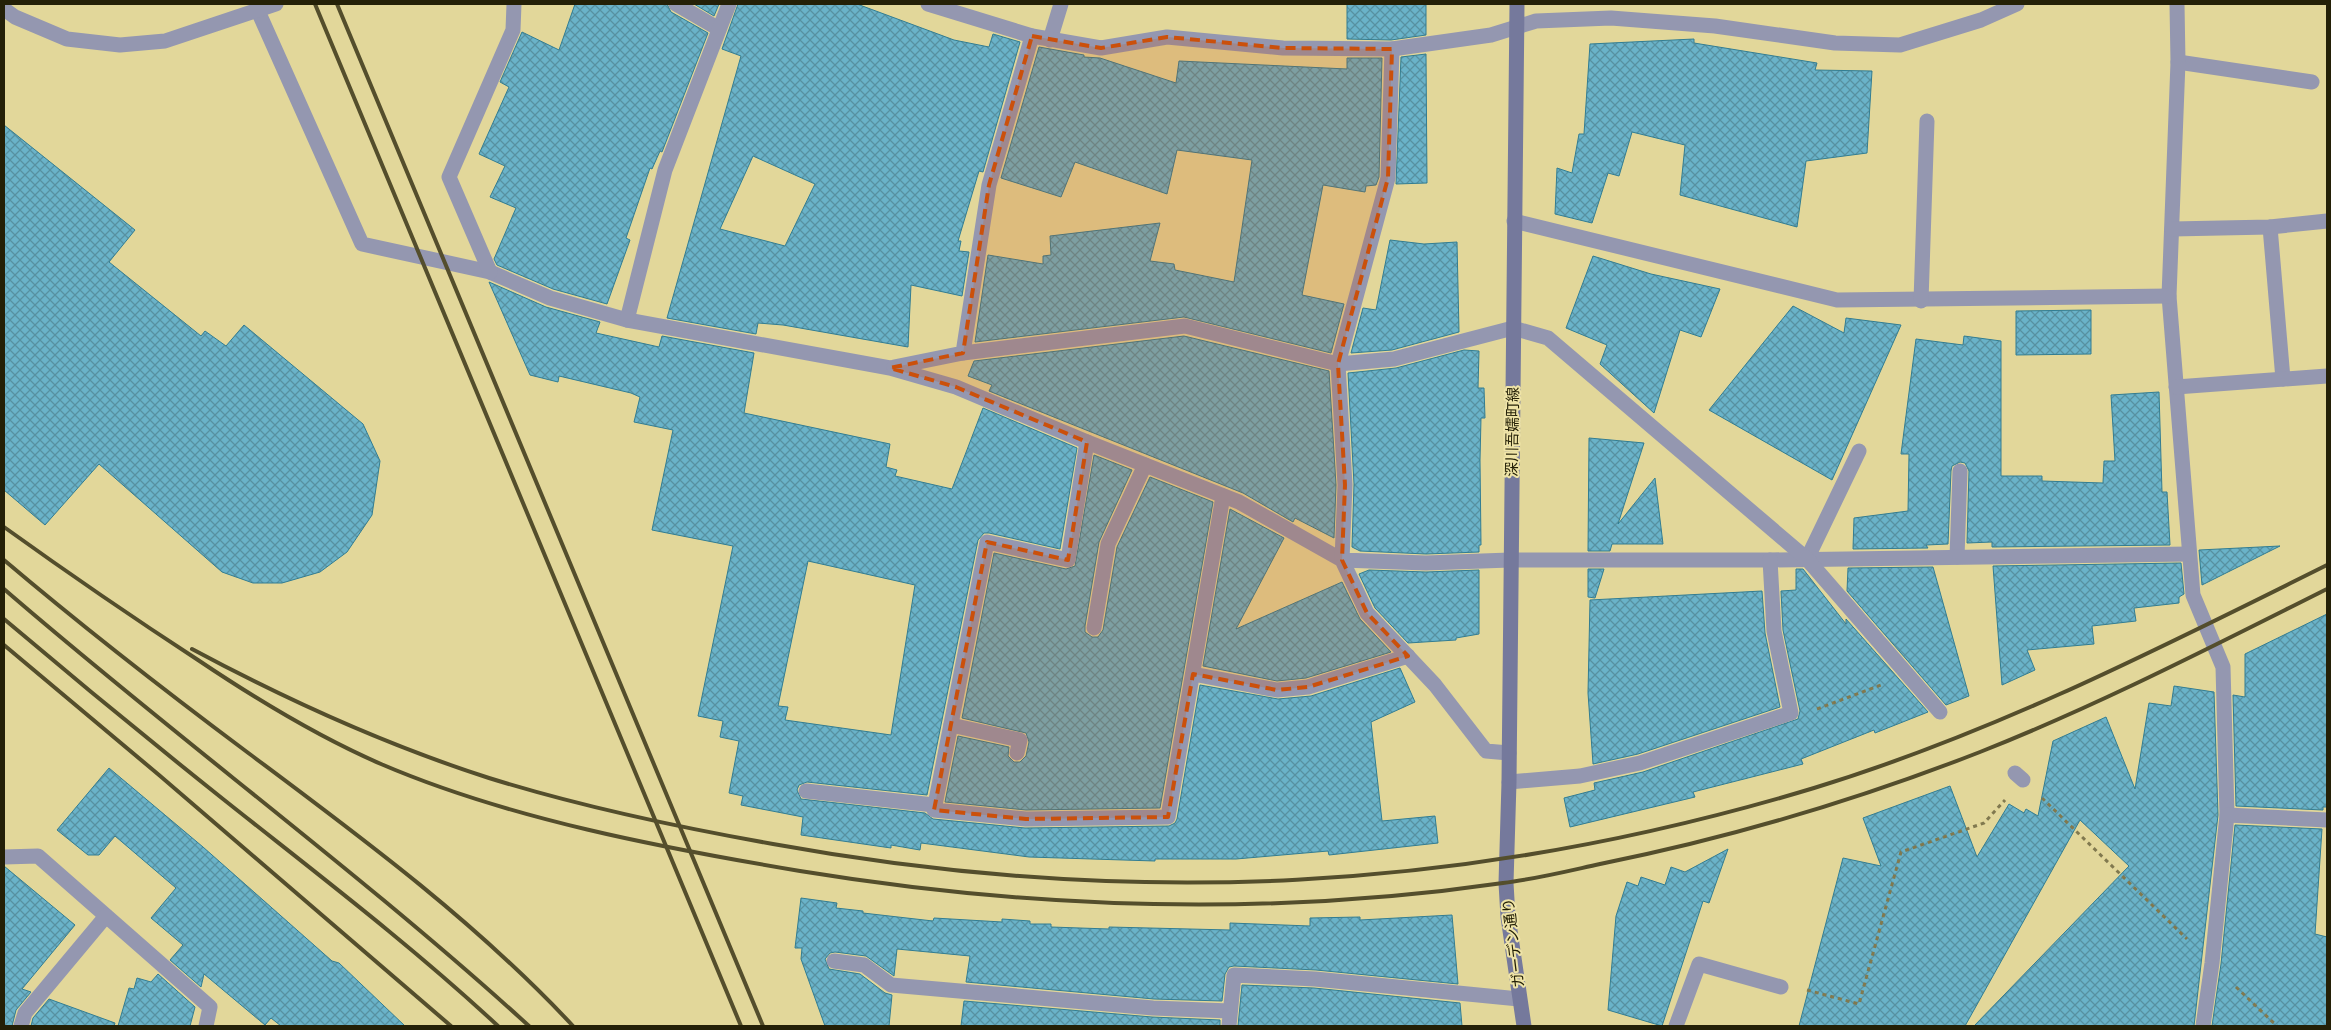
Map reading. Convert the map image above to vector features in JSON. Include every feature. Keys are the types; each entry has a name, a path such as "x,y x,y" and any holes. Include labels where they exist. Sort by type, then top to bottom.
{"main road":[{"name":"深川吾嬬町線","path":"1507,860 1517,4"},
{"name":"ガーデン通り","path":"1507,860 1508,917 1524,1026"}],"street":[{"path":"4,9 15,17 67,39 120,45 165,41 257,7 276,4"},
{"path":"490,272 449,178 513,30 514,4"},
{"path":"676,4 719,29"},
{"path":"627,320 665,170 728,4"},
{"path":"928,4 1032,36 1101,48 1167,36 1284,48 1392,49 1491,35 1536,21 1611,18 1715,26 1835,43 1900,45 1981,20 2017,4"},
{"path":"1050,40 1061,4"},
{"path":"2177,4 2178,62 2170,296 2193,595 2222,667 2227,815 2212,963 2203,1026"},
{"path":"257,7 362,244 490,272 550,298 627,320 890,368 956,387 1086,442 1238,502 1342,560 1426,563 1510,560 1770,560 2189,554"},
{"path":"963,353 989,185 1032,36"},
{"path":"1392,49 1388,178 1338,364 1345,485 1342,560 1367,612 1435,685 1486,751 1509,753"},
{"path":"2178,62 2312,82"},
{"path":"1921,301 1927,121"},
{"path":"1514,221 1837,300 1921,301 2170,296"},
{"path":"2172,229 2270,227 2327,221"},
{"path":"2270,227 2283,379"},
{"path":"890,368 963,353 1184,326 1338,364 1394,360 1513,328 1548,338 1807,559 1940,712"},
{"path":"2176,387 2327,376"},
{"path":"1086,442 1068,560 988,542 934,810 1026,818 1168,817 1223,496"},
{"path":"1807,559 1859,451"},
{"path":"1094,628 1108,544 1145,465"},
{"path":"1957,557 1960,471"},
{"path":"1509,782 1580,776 1640,763 1791,713 1774,631 1770,560"},
{"path":"1193,674 1276,690 1308,687 1408,656"},
{"path":"951,726 1020,740 1017,753"},
{"path":"806,791 934,805"},
{"path":"2227,815 2327,820"},
{"path":"4,857 38,856 210,1006 206,1026"},
{"path":"21,1026 25,1013 106,916"},
{"path":"834,961 864,965 891,985 1153,1008 1230,1019 1234,975 1315,978 1519,999"},
{"path":"1676,1026 1699,964 1781,987"}],"path":[{"path":"1791,713 1799,716 1907,674"},
{"path":"1781,987 1784,984 1859,1004 1901,852 1984,823 2019,776 2277,1026"}],"highlighted area":[{"path":"1032,36 1101,48 1167,37 1283,48 1392,49 1388,178 1338,364 1345,485 1342,560 1367,613 1408,656 1308,687 1277,690 1193,674 1168,817 1026,819 934,810 987,542 1068,560 1087,442 956,387 890,368 963,353 989,185"}],"building":[{"path":"575,4 667,4 671,12 708,33 662,152 660,151 652,169 650,168 626,238 630,240 607,304 553,289 497,265 494,259 516,208 490,197 505,166 479,154 509,87 500,82 522,32 559,50"},
{"path":"694,4 719,4 714,16"},
{"path":"738,4 857,4 954,40 989,47 993,34 1020,42 983,172 979,171 958,241 961,241 959,251 969,252 962,296 911,285 908,347 783,325 758,323 756,334 667,318 741,56 722,49","holes":["753,156 815,184 785,246 720,229"]},
{"path":"1347,4 1426,4 1426,35 1391,40 1347,39"},
{"path":"1694,39 1694,43 1817,63 1815,70 1872,71 1867,153 1806,161 1797,227 1680,195 1685,145 1632,132 1619,176 1608,173 1592,223 1555,214 1557,168 1572,173 1579,134 1584,134 1590,44"},
{"path":"1039,47 1084,55 1084,57 1100,58 1176,83 1179,61 1347,69 1347,58 1382,58 1379,177 1376,185 1366,186 1365,192 1323,185 1302,295 1344,304 1331,353 1184,317 975,342 988,255 1043,264 1043,256 1051,255 1050,236 1160,223 1150,261 1174,264 1175,270 1234,282 1252,160 1177,150 1167,194 1075,162 1061,197 1001,178"},
{"path":"1426,54 1427,183 1396,184 1401,57"},
{"path":"4,125 135,230 109,262 201,336 205,331 226,346 244,325 363,424 380,461 372,515 347,552 320,572 282,583 253,583 222,572 99,464 45,525 4,490"},
{"path":"1390,240 1424,244 1457,242 1459,332 1392,350 1351,353 1363,308 1376,310"},
{"path":"1593,256 1651,274 1720,289 1701,337 1680,330 1654,413 1600,364 1607,345 1566,328"},
{"path":"489,282 546,307 600,322 596,333 659,347 662,336 754,353 744,413 890,444 886,467 897,470 895,476 952,489 983,408 1077,448 1060,549 989,533 984,533 978,540 927,795 807,782 799,785 797,790 801,799 925,813 933,819 1025,828 1169,826 1175,823 1177,819 1200,685 1278,699 1311,696 1400,668 1415,702 1371,722 1382,821 1435,816 1438,843 1329,855 1328,851 1236,859 1155,859 1155,861 1029,857 921,843 920,850 891,845 891,848 801,835 803,817 741,805 743,796 729,793 739,741 720,737 723,721 698,716 733,546 652,530 673,430 634,422 640,397 631,393 559,376 558,382 530,375","holes":["808,561 915,585 891,735 785,720 788,707 778,706"]},
{"path":"1793,306 1844,333 1846,318 1901,325 1832,480 1709,410"},
{"path":"2091,310 2091,354 2016,355 2016,311"},
{"path":"1184,336 1329,371 1336,485 1334,538 1295,518 1293,522 1243,493 989,391 992,385 968,376 974,361"},
{"path":"1964,336 2001,341 2001,476 2042,476 2042,481 2103,483 2104,461 2115,461 2111,395 2159,392 2162,492 2167,492 2170,545 1992,547 1992,542 1967,543 1969,471 1965,463 1960,462 1952,466 1951,471 1948,544 1926,545 1928,548 1853,549 1854,518 1908,511 1909,454 1901,454 1916,339 1963,345"},
{"path":"1464,350 1479,351 1478,388 1484,388 1485,418 1481,418 1481,545 1479,545 1479,552 1426,554 1360,551 1352,547 1354,484 1348,373 1396,368"},
{"path":"1589,438 1644,443 1618,524 1655,478 1663,544 1612,544 1610,551 1588,551"},
{"path":"1094,455 1132,470 1099,542 1085,626 1085,632 1092,637 1098,637 1103,630 1117,547 1150,477 1213,502 1160,808 1026,810 945,802 958,736 1009,747 1008,756 1014,762 1020,762 1026,756 1029,742 1026,733 962,718 994,553 1066,569 1075,566"},
{"path":"1230,509 1284,538 1236,629 1342,582 1360,619 1391,652 1306,678 1277,681 1203,666"},
{"path":"2280,546 2202,585 2199,550"},
{"path":"2181,563 2184,594 2179,597 2179,603 2134,608 2136,621 2092,626 2094,644 2027,650 2035,670 2002,685 1993,566"},
{"path":"1933,567 1969,696 1946,705 1847,591 1848,568"},
{"path":"1588,569 1604,569 1595,598 1588,597"},
{"path":"1796,569 1803,569 1846,624 1846,619 1928,712 1875,733 1874,730 1801,759 1803,764 1693,792 1695,797 1570,827 1564,798 1595,790 1594,783 1643,772 1798,719 1800,711 1783,630 1781,591 1796,590"},
{"path":"1369,570 1426,572 1479,570 1479,634 1456,638 1456,640 1408,643 1375,608 1359,574"},
{"path":"1762,591 1765,633 1780,707 1638,754 1593,764 1588,693 1590,600"},
{"path":"2327,614 2327,807 2323,807 2323,810 2236,806 2233,695 2245,697 2245,654"},
{"path":"2174,686 2214,692 2218,815 2194,1026 1974,1026 2129,866 2080,820 1965,1026 1799,1026 1843,858 1881,866 1863,818 1950,786 1977,857 2009,804 2024,813 2026,809 2038,816 2053,741 2106,717 2135,789 2149,703 2171,706"},
{"path":"109,768 203,847 332,961 339,963 405,1026 281,1026 271,1018 265,1025 204,974 201,987 170,960 183,945 151,918 176,888 115,836 99,855 88,855 57,830"},
{"path":"2235,825 2322,829 2315,934 2327,937 2327,1026 2212,1026 2221,964"},
{"path":"1728,849 1709,903 1703,901 1662,1026 1608,1010 1616,916 1627,882 1638,886 1641,877 1665,885 1671,867 1685,872"},
{"path":"4,866 75,925 22,989 31,992 16,1010 12,1026 4,1026"},
{"path":"801,898 837,903 836,908 863,911 863,913 933,921 934,918 1002,922 1002,919 1030,921 1030,924 1051,924 1051,927 1109,929 1109,927 1230,930 1230,923 1310,926 1310,918 1360,917 1360,920 1452,915 1458,984 1316,970 1234,966 1229,967 1225,974 1222,1001 1154,999 966,982 970,956 897,949 894,976 866,956 835,952 830,953 825,959 829,969 860,974 885,993 892,995 889,1026 825,1026 801,959 802,948 795,948"},
{"path":"158,974 195,1007 190,1026 118,1026 129,988 134,989 137,978 151,982"},
{"path":"1242,985 1314,988 1460,1003 1462,1026 1238,1026"},
{"path":"49,999 115,1023 114,1026 31,1026 33,1018"},
{"path":"964,1001 1152,1017 1220,1020 1220,1026 961,1026"}],"railway":[{"path":"315,4 741,1026"},
{"path":"337,4 763,1026"},
{"path":"4,527 149,628 287,716 381,764 481,801 587,830 641,842 800,871 887,884 975,894 1151,904 1327,901 1415,894 1540,877 1649,854 1745,830 1840,802 1934,770 2024,734 2155,674 2327,589"},
{"path":"4,560 154,682 416,882 497,951 573,1026"},
{"path":"192,649 301,704 375,736 451,765 489,778 594,807 701,831 906,865 1037,877 1167,883 1297,880 1426,869 1555,850 1684,823 1814,788 1947,742 2011,715 2139,658 2327,565"},
{"path":"4,589 135,699 400,914 529,1026"},
{"path":"4,619 168,755 397,938 498,1026"},
{"path":"4,645 159,775 451,1026"}]}
